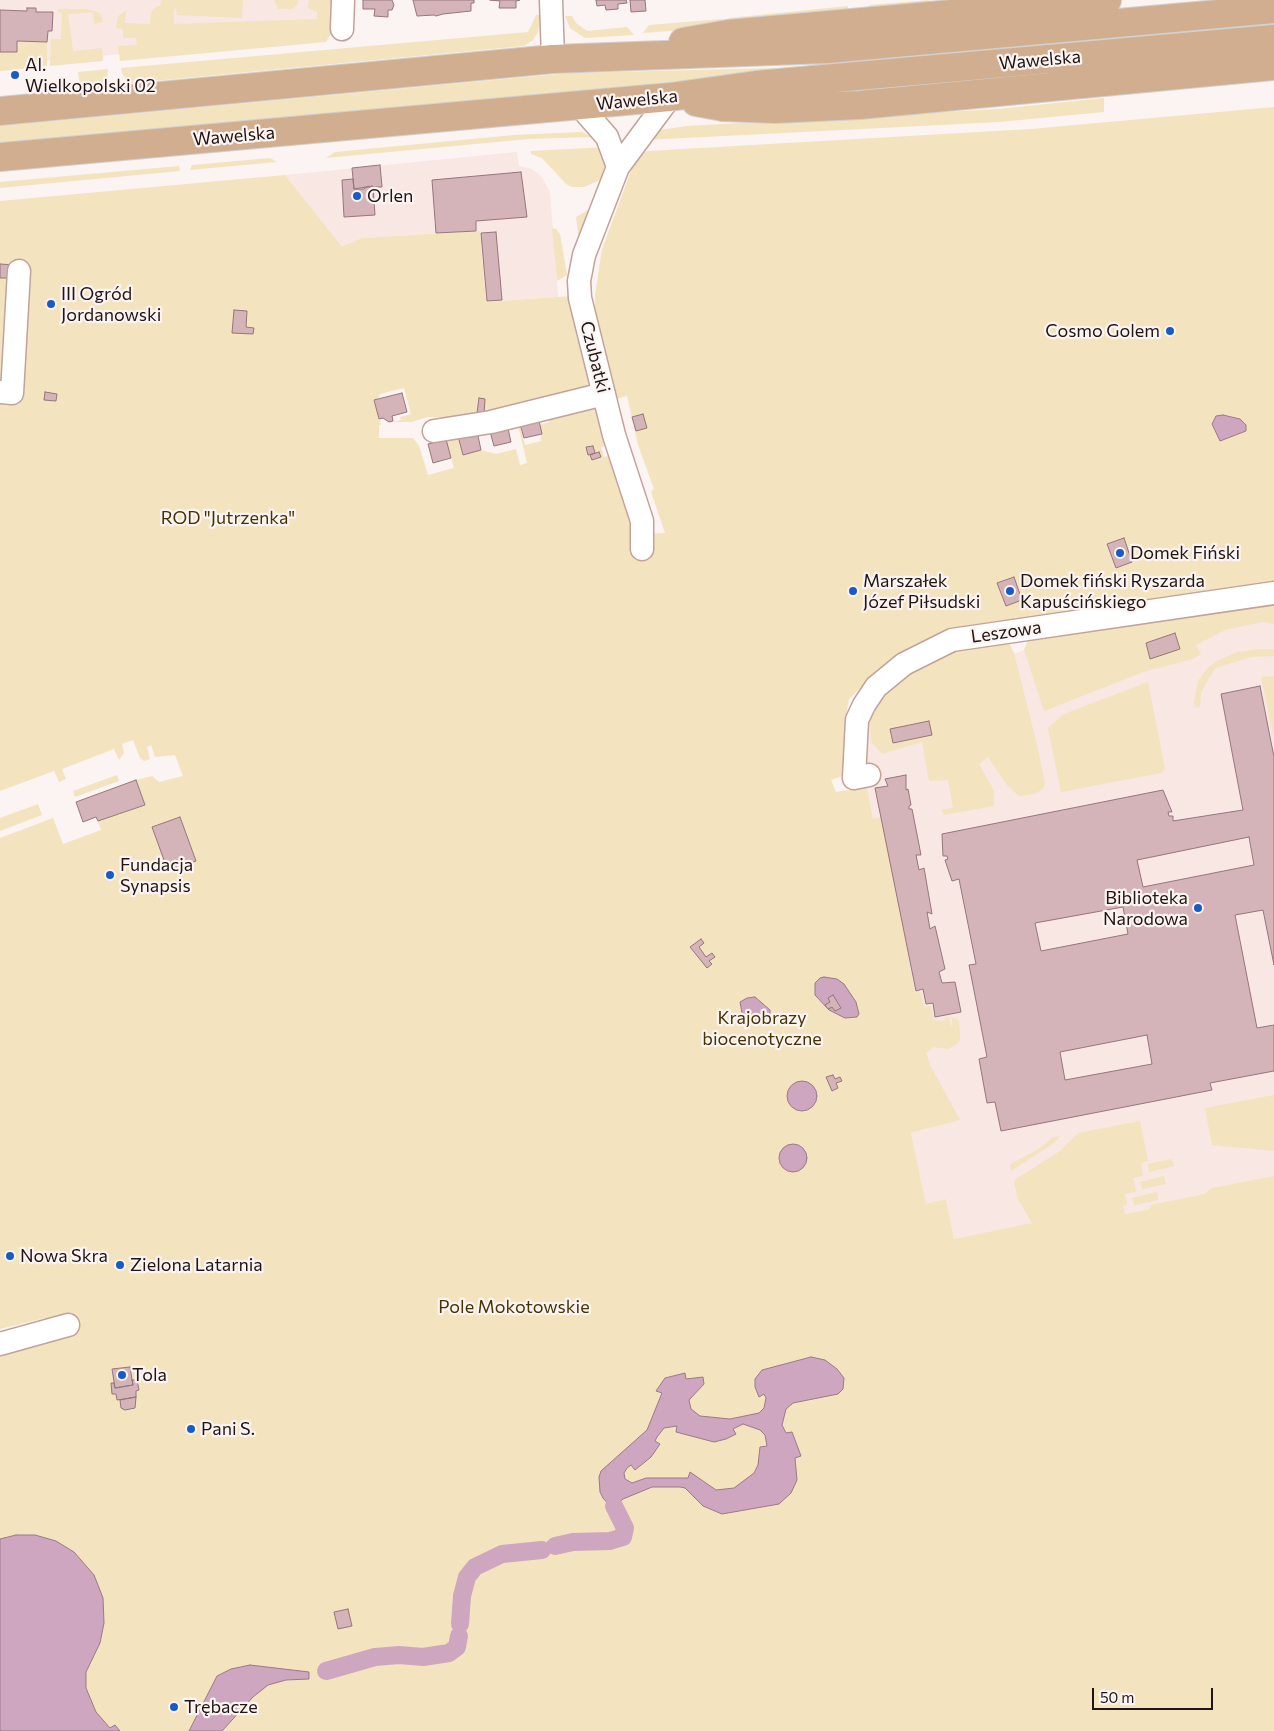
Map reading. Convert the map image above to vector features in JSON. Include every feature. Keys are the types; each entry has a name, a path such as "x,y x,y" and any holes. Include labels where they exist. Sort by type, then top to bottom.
{"main road":[{"path":"639,56 700,37 997,5 1107,0"},
{"name":"Wawelska","path":"0,111 554,59 828,50 1274,9"},
{"name":"Wawelska","path":"0,158 670,97 756,85 1274,39"},
{"path":"670,97 723,107 825,107 1274,66"}],"street":[{"path":"342,30 343,0"},
{"path":"551,0 554,59"},
{"name":"Czubatki","path":"642,550 642,521 614,435 580,298 579,281 584,255 618,166 670,97"},
{"path":"579,105 607,137 618,166"},
{"path":"0,392 12,393 19,270"},
{"path":"434,431 491,422 604,394"},
{"name":"Leszowa","path":"862,776 857,720 864,705 876,687 904,664 952,640 1274,593"},
{"path":"0,1344 68,1326"}],"shaded area":[{"path":"0,0 331,0 330,35 0,65"},
{"path":"517,152 519,166 532,169 541,176 550,192 558,297 486,302 480,231 362,238 342,248 285,175"},
{"path":"1223,415 1240,419 1246,425 1246,431 1220,441 1212,424 1216,416"},
{"path":"1274,611 1274,1176 1211,1188 1204,1194 1150,1205 1151,1209 1125,1214 1122,1206 954,1239 946,1199 926,1205 911,1133 932,1128 867,787 864,728 874,709 1024,650 1029,639"},
{"path":"824,977 837,979 844,984 856,1002 859,1014 857,1017 845,1018 829,1010 815,995 815,983"},
{"path":"755,997 770,1010 770,1014 765,1020 751,1020 742,1013 740,1002 747,998"},
{"path":"802,1081 808,1082 816,1090 816,1102 808,1110 802,1111 796,1110 788,1102 787,1096 788,1090 796,1082"},
{"path":"793,1144 803,1148 807,1158 803,1168 793,1172 783,1168 779,1158 783,1148"},
{"path":"811,1357 825,1360 837,1369 844,1378 843,1389 838,1394 793,1403 786,1409 782,1425 786,1433 792,1432 801,1456 795,1458 797,1480 791,1493 779,1504 722,1514 703,1506 685,1488 680,1487 652,1487 623,1499 614,1506 610,1506 603,1498 600,1492 599,1477 601,1471 647,1430 662,1393 656,1391 665,1378 685,1373 686,1379 703,1377 704,1384 689,1400 691,1409 700,1416 730,1419 759,1413 764,1408 766,1398 764,1394 759,1397 755,1387 755,1379 762,1370","holes":["743,1424 760,1430 765,1435 767,1446 760,1447 758,1465 754,1473 734,1488 716,1490 690,1472 688,1478 646,1478 632,1483 625,1479 624,1473 627,1468 631,1465 635,1470 651,1457 660,1444 655,1441 664,1428 677,1426 676,1432 714,1442 736,1434 733,1429"]},
{"path":"16,1535 35,1535 56,1541 74,1552 94,1575 103,1598 104,1623 100,1643 86,1672 86,1688 96,1712 110,1728 115,1725 120,1731 0,1731 0,1539"},
{"path":"250,1665 309,1672 309,1679 286,1680 268,1685 253,1697 222,1731 189,1731 217,1676 231,1669"}],"green space":[{"path":"161,0 243,0 242,18 177,15 176,8 174,10 174,24 317,19 317,12 308,8 309,0 331,0 330,35 326,42 120,61 118,46 137,45 136,38 123,38 123,29 116,28 118,16 126,11 125,23 150,24 151,12 157,6 160,6"},
{"path":"274,0 298,0 298,4 292,9 278,9"},
{"path":"929,0 930,8 869,13 869,5"},
{"path":"848,6 849,15 729,26 729,18"},
{"path":"58,9 86,9 100,13 103,22 94,24 93,12 68,14 73,51 102,48 103,61 50,66 51,39 61,39 62,13 58,12"},
{"path":"536,15 541,15 538,32 533,40 524,46 132,83 127,81 121,68 528,32"},
{"path":"565,16 572,16 576,23 587,31 627,27 634,35 585,38 570,28"},
{"path":"722,19 723,27 643,33 649,25"},
{"path":"17,41 47,42 47,66 0,71 0,52 16,52"},
{"path":"819,65 820,68 0,143 0,126 570,73 778,68"},
{"path":"108,69 107,81 103,85 80,87 78,72"},
{"path":"1104,98 1104,112 999,122 646,140 652,133 660,130 686,126 998,109"},
{"name":"Pole Mokotowskie","path":"1274,107 1274,585 908,651 872,676 849,699 845,720 848,774 831,780 836,792 867,787 873,819 882,817 915,993 921,992 924,1007 931,1006 934,1020 945,1021 944,1018 949,1017 951,1026 953,1025 951,1017 959,1020 960,1040 957,1044 948,1049 933,1047 926,1053 931,1067 960,1120 911,1133 926,1204 946,1199 954,1239 1032,1223 1018,1199 1014,1183 1016,1179 1060,1151 1078,1133 1140,1121 1148,1161 1141,1163 1143,1176 1133,1178 1136,1192 1125,1194 1127,1205 1123,1206 1125,1214 1150,1209 1150,1205 1204,1194 1211,1188 1274,1176 1274,1731 0,1731 0,1353 52,1338 45,1318 0,1329 0,838 53,818 63,844 101,830 98,821 118,814 120,816 120,814 145,805 136,780 152,776 159,782 183,776 175,755 155,757 151,745 147,747 150,759 144,761 140,758 133,740 122,744 124,753 119,760 114,749 62,769 66,779 59,782 54,771 0,791 0,201 285,175 342,247 362,238 480,231 486,302 572,296 592,386 480,417 427,417 412,422 393,422 401,420 400,417 411,414 404,388 380,394 379,398 374,400 381,425 379,425 379,438 413,438 419,446 428,475 454,468 446,439 458,436 463,455 481,450 496,454 516,449 520,465 527,463 517,421 519,420 525,445 541,441 540,425 549,422 552,410 596,399 608,445 601,447 604,457 611,455 635,529 634,534 665,533 651,492 654,489 638,445 627,396 616,399 595,314 595,295 602,249 637,155 648,151 1031,129","holes":["180,817 196,861 168,870 153,827"]},
{"path":"582,132 592,137 529,139 326,158 335,152 514,135"},
{"path":"607,147 608,165 603,176 598,181 584,187 572,187 566,184 542,158 531,154 531,151"},
{"path":"270,158 277,162 190,170 192,165"},
{"path":"179,166 180,171 0,188 0,182"},
{"path":"590,209 580,237 576,217"},
{"path":"552,228 556,229 560,234 567,275 557,281"},
{"path":"1274,601 1274,624 1262,622 1225,630 1196,645 1201,654 1193,659 1146,671 1044,711 1024,650 1030,635"},
{"path":"1008,641 1014,653 1037,745 1045,783 1043,789 1034,794 1019,796 1007,785 988,757 979,764 994,791 994,806 944,815 941,810 953,808 948,780 929,781 922,742 882,754 871,741 870,717 881,696 916,665 961,644"},
{"path":"1274,649 1274,656 1251,657 1215,668 1201,692 1200,707 1195,708 1194,702 1198,681 1209,667 1217,661 1237,652"},
{"path":"1274,676 1274,739 1261,677"},
{"path":"1148,682 1165,769 1161,773 1061,792 1048,728 1064,714"},
{"path":"117,775 119,781 75,797 73,791"},
{"path":"38,804 42,815 0,831 0,818"},
{"path":"1274,1095 1274,1151 1212,1145 1205,1108"},
{"path":"1060,1136 1054,1143 1011,1171 1010,1165 1014,1162 1042,1147 1053,1137"},
{"path":"1172,1159 1174,1166 1149,1172 1148,1164"},
{"path":"1164,1176 1166,1184 1142,1189 1140,1182"},
{"path":"1157,1192 1158,1200 1134,1205 1132,1198"}],"building":[{"path":"363,0 392,0 394,5 392,10 388,10 388,17 374,16 375,9 363,9"},
{"path":"413,0 474,0 474,3 471,3 471,11 436,16 417,16"},
{"path":"490,0 520,0 516,1 516,8 499,8 500,1"},
{"path":"596,0 626,0 627,3 618,4 618,9 606,10 605,5 597,6"},
{"path":"630,0 645,0 646,11 631,12"},
{"path":"27,8 36,8 36,12 53,12 52,31 48,31 47,42 17,41 17,52 0,52 0,10 27,11"},
{"path":"380,165 382,187 354,189 352,168"},
{"path":"521,172 527,217 476,221 476,231 436,233 432,180"},
{"path":"353,179 354,189 373,186 375,215 344,217 342,180"},
{"path":"496,232 502,300 487,301 481,233"},
{"path":"0,264 14,265 13,278 0,278"},
{"path":"234,310 247,311 246,327 254,328 253,334 232,333"},
{"path":"45,392 57,394 56,401 44,400"},
{"path":"402,393 407,412 392,416 393,421 389,422 383,418 379,419 374,400"},
{"path":"479,398 485,399 484,414 477,413"},
{"path":"643,414 647,428 636,431 632,417"},
{"path":"538,416 542,434 524,438 519,420"},
{"path":"507,424 511,442 494,446 489,428"},
{"path":"477,431 481,450 463,455 458,436"},
{"path":"446,439 451,458 433,463 428,444"},
{"path":"593,446 595,453 588,455 586,447"},
{"path":"599,452 601,457 592,460 590,455"},
{"name":"Domek Fiński","path":"1124,538 1132,562 1116,568 1107,544"},
{"name":"Domek fiński Ryszarda Kapuścińskiego","path":"1014,577 1022,600 1006,606 997,583"},
{"path":"1175,633 1180,649 1150,659 1146,643"},
{"name":"Biblioteka Narodowa","path":"1260,686 1274,757 1274,965 1263,910 1235,915 1257,1028 1274,1025 1274,1071 1210,1083 1212,1090 1001,1131 995,1102 987,1103 979,1059 987,1057 969,965 976,964 959,879 952,881 945,860 948,859 947,856 943,856 942,834 1163,790 1172,812 1168,812 1169,816 1173,816 1173,821 1243,810 1221,694","holes":["1249,837 1254,865 1143,887 1137,860","1123,907 1128,934 1041,951 1035,923","1147,1035 1152,1064 1065,1080 1060,1052"]},
{"path":"929,721 932,735 893,743 890,729"},
{"path":"906,775 906,790 908,789 911,805 909,809 912,809 921,855 916,855 919,870 924,868 932,914 927,912 930,929 935,926 945,969 939,972 942,983 955,982 961,1012 935,1017 933,1003 926,1004 923,989 916,991 875,788 888,786 885,779"},
{"path":"136,780 145,805 98,821 96,817 83,822 76,802"},
{"path":"180,817 196,861 168,871 152,827"},
{"path":"701,939 704,943 699,947 706,957 712,953 715,957 709,961 712,964 707,968 690,947"},
{"path":"833,995 841,1008 835,1011 832,1007 828,1009 825,1005 830,1002 828,998"},
{"path":"833,1075 835,1079 840,1077 842,1081 836,1083 838,1088 832,1091 826,1077"},
{"name":"Tola","path":"130,1367 133,1385 115,1388 112,1369"},
{"path":"132,1380 137,1380 139,1390 136,1391 136,1397 117,1400 116,1394 112,1394 111,1383 114,1383 115,1388 133,1385"},
{"path":"136,1397 135,1408 125,1410 121,1408 120,1400"},
{"path":"348,1609 352,1626 338,1629 334,1612"}],"waterway":[{"path":"555,1546 573,1542 610,1541 623,1537 625,1528 614,1506"},
{"path":"460,1624 462,1596 467,1577 475,1567 502,1554 542,1550"},
{"path":"326,1671 375,1657 399,1655 423,1657 449,1653 457,1647 459,1636"}],"place":[{"name":"Al. Wielkopolski 02","path":"15,75"},
{"name":"Orlen","path":"357,196"},
{"name":"III Ogród Jordanowski","path":"51,304"},
{"name":"Cosmo Golem","path":"1170,331"},
{"name":"Domek Fiński","path":"1120,553"},
{"name":"Marszałek Józef Piłsudski","path":"853,591"},
{"name":"Domek fiński Ryszarda Kapuścińskiego","path":"1010,591"},
{"name":"Fundacja Synapsis","path":"110,875"},
{"name":"Biblioteka Narodowa","path":"1198,908"},
{"name":"Nowa Skra","path":"10,1256"},
{"name":"Zielona Latarnia","path":"120,1265"},
{"name":"Tola","path":"122,1375"},
{"name":"Pani S.","path":"191,1429"},
{"name":"Trębacze","path":"174,1707"}],"park label":[{"name":"ROD \"Jutrzenka\"","path":"228,518"},
{"name":"Krajobrazy biocenotyczne","path":"762,1028"}]}
